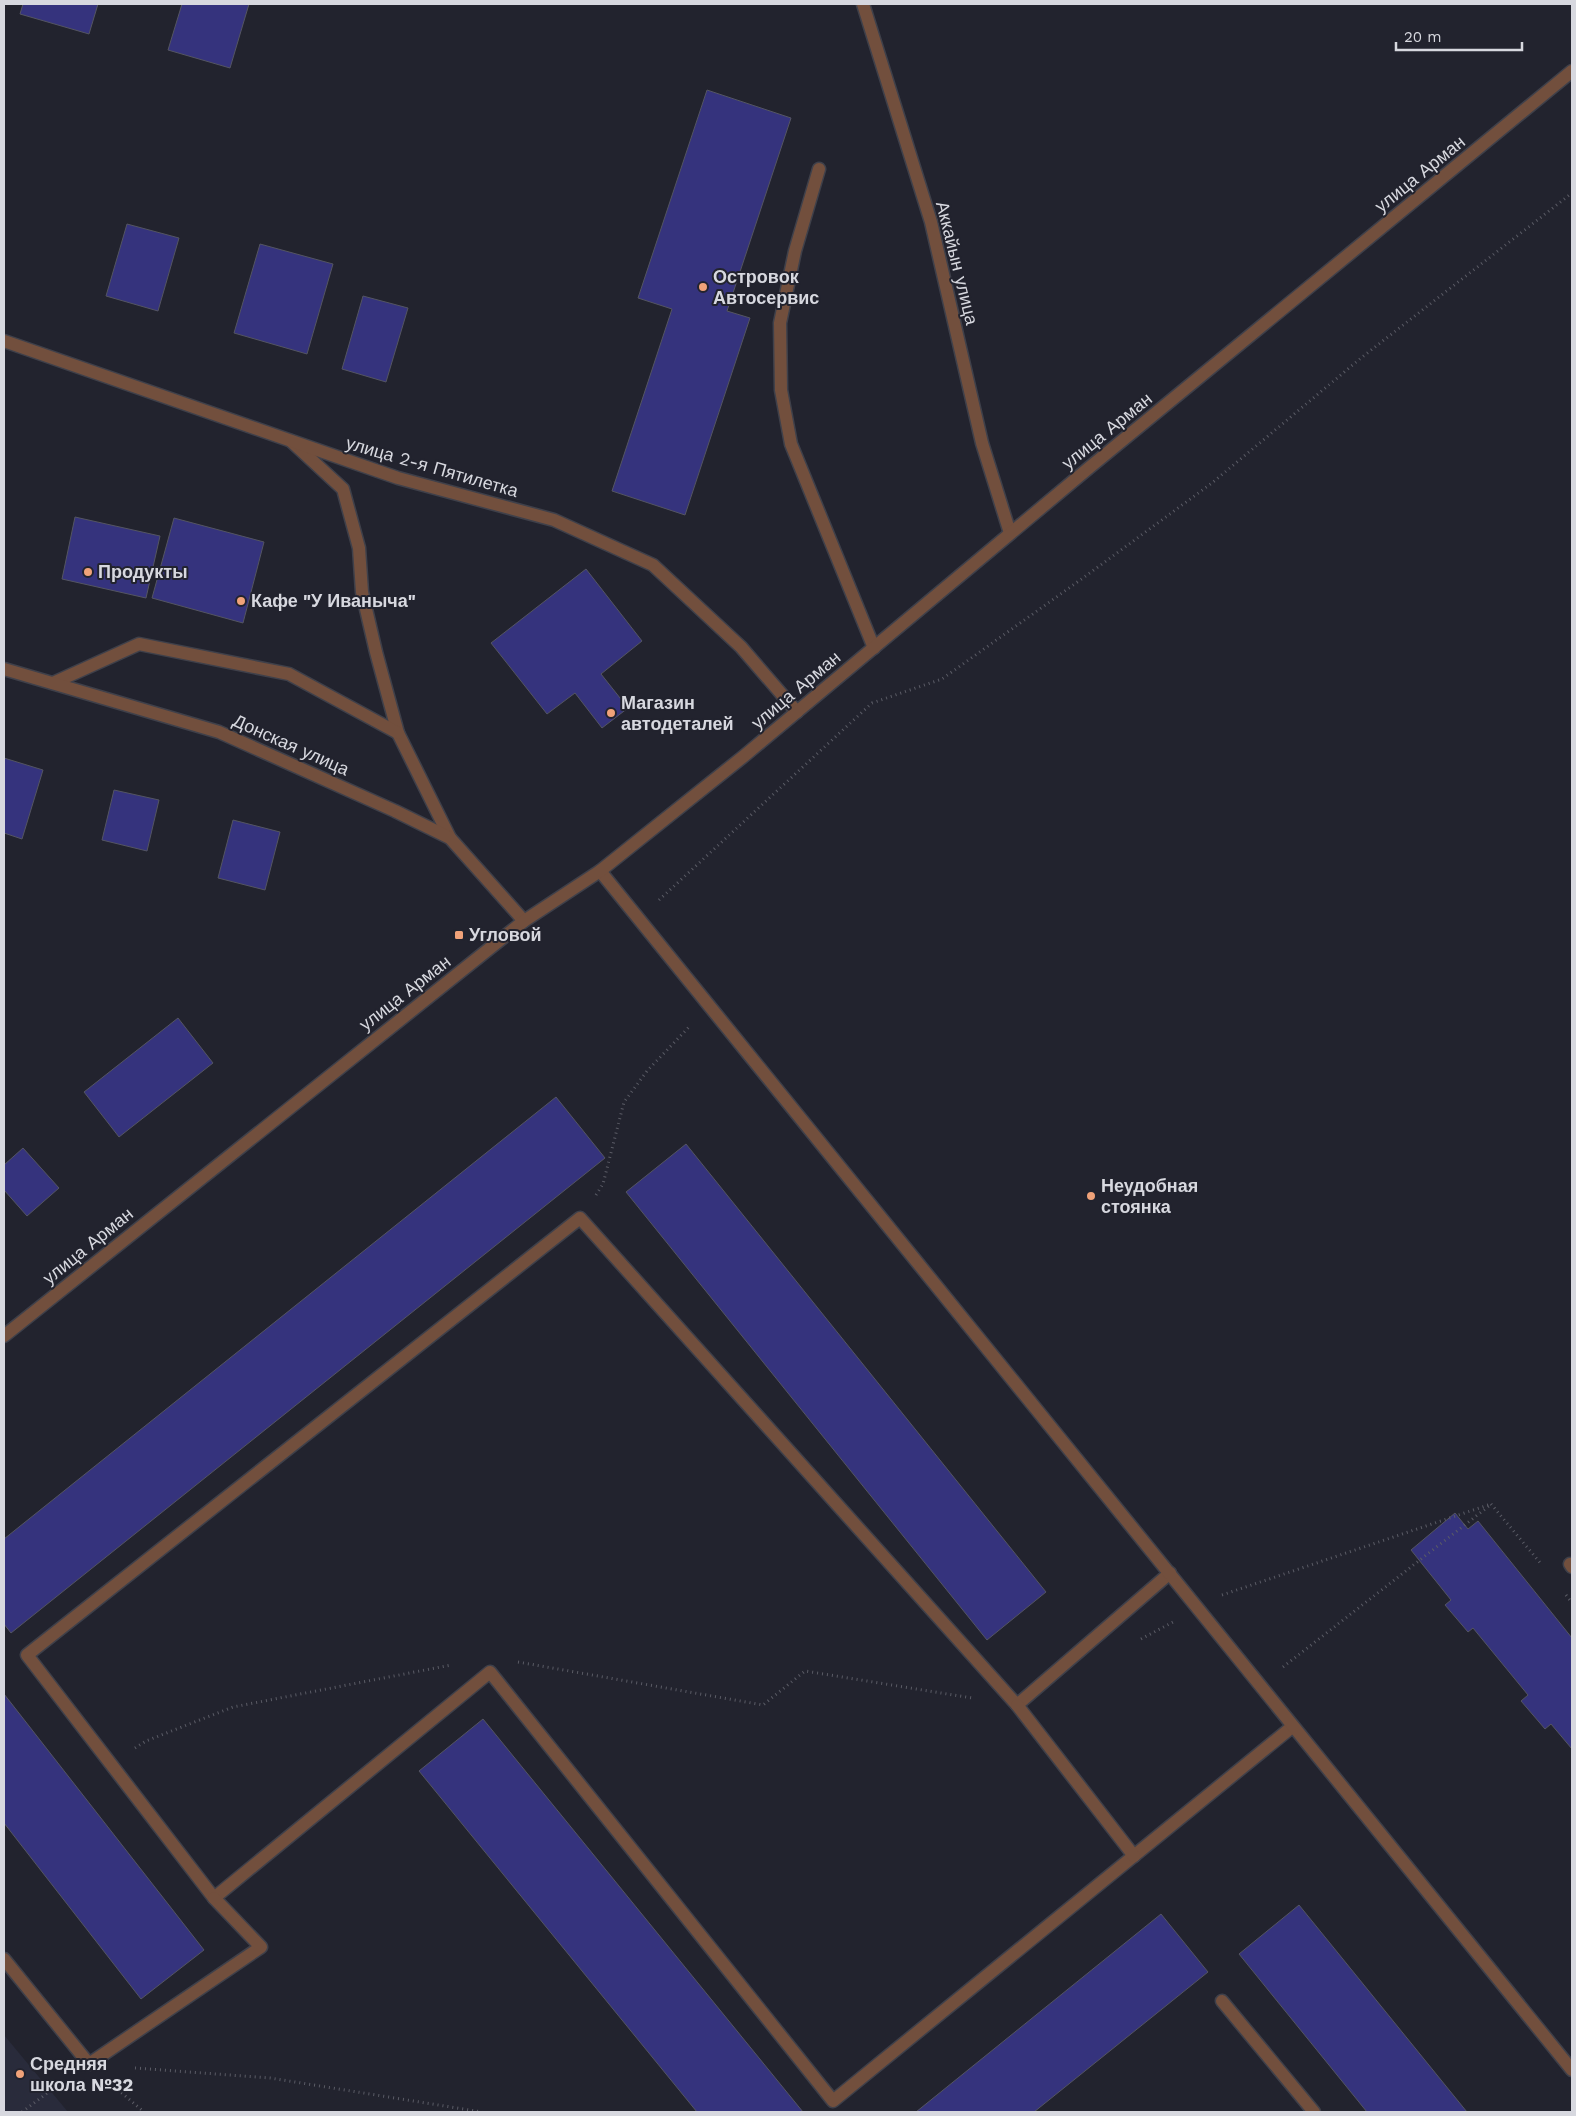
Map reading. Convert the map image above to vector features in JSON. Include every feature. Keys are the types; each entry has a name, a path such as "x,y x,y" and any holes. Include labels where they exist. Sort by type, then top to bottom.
{"street":[{"name":"Аккайын улица","path":"862,4 931,222 982,443 1010,533"},
{"name":"улица Арман","path":"4,1336 524,921 600,871 797,712 1010,533 1572,72"},
{"path":"819,170 795,251 780,323 781,390 791,444 874,648"},
{"name":"улица 2-я Пятилетка","path":"4,341 398,478 554,520 653,565 741,647 797,712"},
{"path":"291,441 343,489 359,548 362,592 398,733 450,838"},
{"path":"53,683 139,644 289,674 398,733"},
{"name":"Донская улица","path":"4,669 219,732 395,811 450,838 524,921"},
{"path":"600,871 1170,1573 1292,1727 1572,2070"},
{"path":"4,1959 89,2064 261,1947 214,1898 27,1655 580,1218 1017,1705 1134,1856"},
{"path":"1017,1705 1170,1573"},
{"path":"214,1898 490,1672 833,2101 1292,1727"},
{"path":"1222,2000 1314,2112"}],"path":[{"path":"639,919 872,704 942,679 1083,578 1212,483 1361,358 1572,193"},
{"path":"580,1218 603,1184 624,1102 647,1071 709,1006"},
{"path":"1492,1504 1547,1572"},
{"path":"1138,1640 1227,1593 1492,1504"},
{"path":"1283,1667 1492,1504"},
{"path":"1560,1588 1572,1603"},
{"path":"512,1660 763,1705 805,1671 1017,1705"},
{"path":"110,1763 146,1741 233,1707 454,1664"},
{"path":"89,2064 144,2112"},
{"path":"22,2112 89,2064 270,2078 482,2112"}],"shaded area":[{"name":"Средняя школа №32","path":"4,2035 68,2112 4,2112"}],"building":[{"path":"23,4 98,4 89,34 20,14"},
{"path":"182,4 249,4 230,68 168,50"},
{"path":"707,90 791,118 727,311 750,318 685,515 612,491 672,309 638,298"},
{"path":"127,224 179,238 158,311 106,296"},
{"path":"260,244 333,264 307,354 234,333"},
{"path":"363,296 408,308 386,382 342,369"},
{"path":"75,517 160,536 146,598 62,579"},
{"path":"174,518 264,542 243,623 152,598"},
{"path":"586,569 642,641 601,674 628,708 602,728 575,693 547,714 491,643"},
{"path":"4,758 43,770 22,839 4,833"},
{"path":"114,790 159,800 147,851 102,840"},
{"path":"233,820 280,832 265,890 218,878"},
{"path":"178,1018 213,1063 119,1137 84,1092"},
{"path":"556,1097 605,1158 11,1633 4,1624 4,1539"},
{"path":"686,1144 1046,1592 987,1640 626,1192"},
{"path":"23,1148 59,1188 27,1216 4,1190 4,1165"},
{"path":"1455,1513 1468,1529 1478,1521 1572,1638 1572,1749 1551,1724 1545,1729 1521,1701 1528,1695 1473,1628 1468,1632 1445,1605 1451,1600 1411,1550"},
{"path":"4,1694 204,1950 141,1999 4,1823"},
{"path":"483,1719 803,2112 697,2112 419,1771"},
{"path":"1299,1905 1467,2112 1367,2112 1239,1954"},
{"path":"1161,1914 1208,1972 1034,2112 916,2112"}],"place":[{"name":"Островок Автосервис","path":"703,287"},
{"name":"Продукты","path":"88,572"},
{"name":"Кафе \"У Иваныча\"","path":"241,601"},
{"name":"Магазин автодеталей","path":"611,713"},
{"name":"Угловой","path":"459,935"},
{"name":"Неудобная стоянка","path":"1091,1196"},
{"name":"Средняя школа №32","path":"20,2074"}]}
